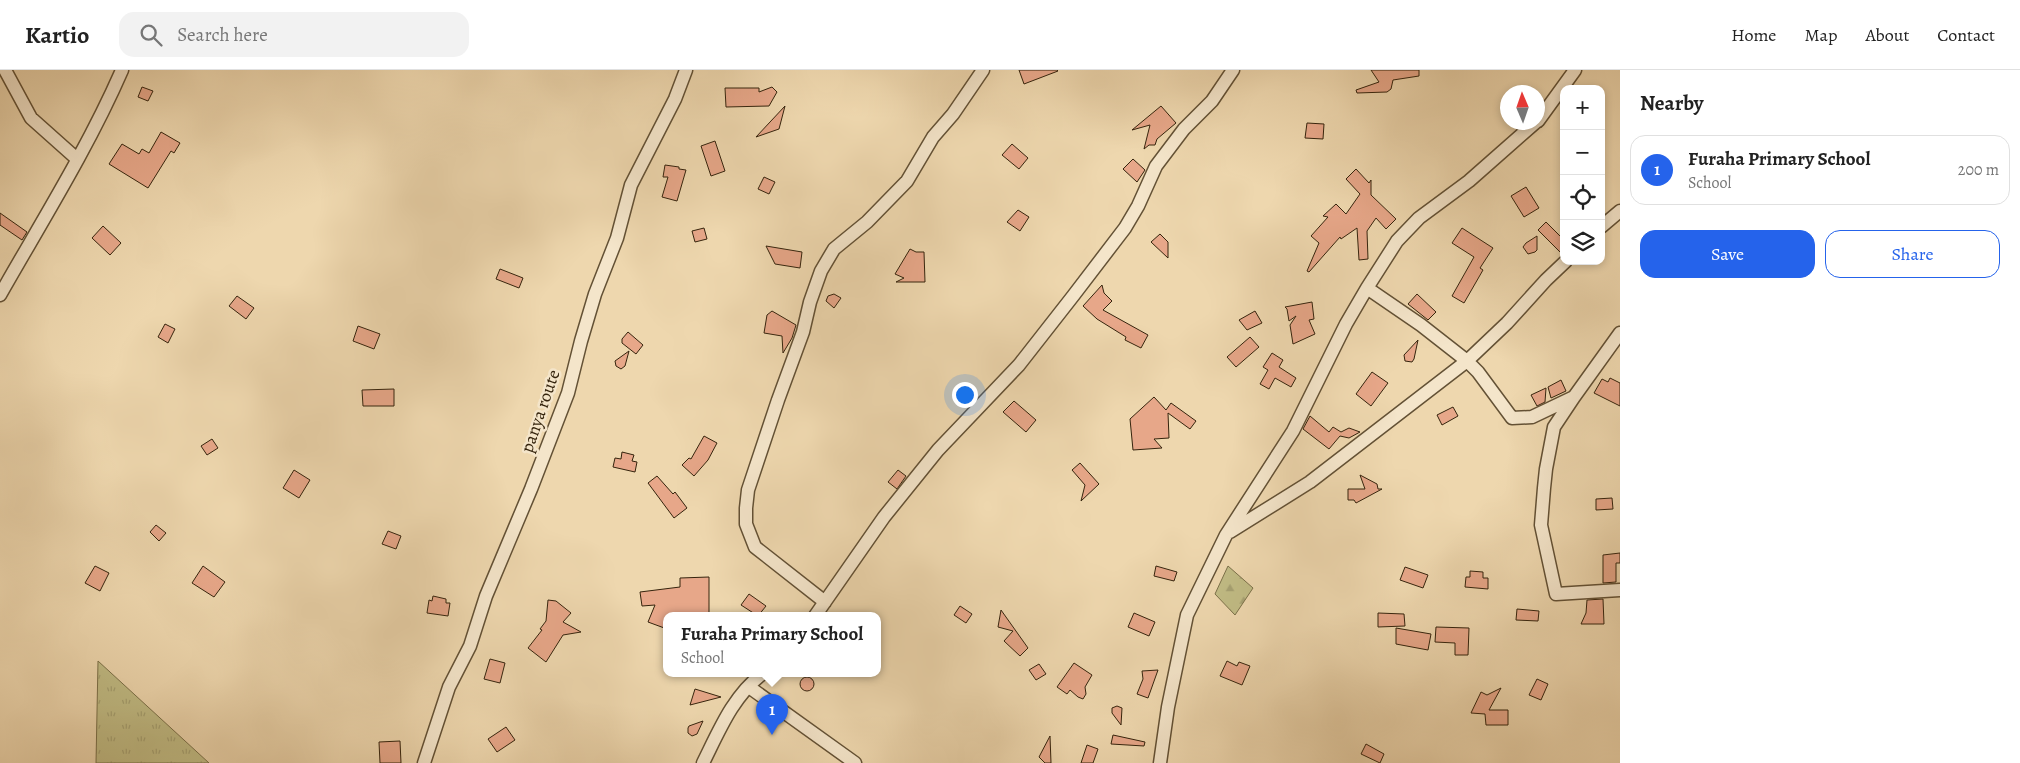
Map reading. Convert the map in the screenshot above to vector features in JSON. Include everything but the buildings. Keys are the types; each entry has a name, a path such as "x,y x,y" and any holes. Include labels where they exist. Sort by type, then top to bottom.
{"street":[{"path":"6,70 31,118 77,159"},
{"path":"0,294 77,159 110,98 122,70"},
{"name":"panya route","path":"424,763 449,687 470,646 486,596 531,489 568,392 580,341 595,294 617,238 631,185 675,99 686,70"},
{"path":"825,602 755,547 746,524 748,490 778,400 804,332 810,302 821,271 834,249 867,222 907,181 933,137 953,114 983,70"},
{"path":"818,612 884,517 938,450 1019,365 1073,296 1125,228 1138,206 1156,166 1184,129 1212,101 1233,70"},
{"path":"1545,110 1574,70"},
{"path":"1160,763 1168,707 1187,615 1226,534 1293,431 1346,324 1397,242 1420,218 1469,181 1527,130"},
{"path":"1605,224 1620,211"},
{"path":"1226,534 1310,482 1467,361 1507,324 1562,265"},
{"path":"1367,288 1421,325 1467,361 1478,372 1512,418 1532,417 1574,397"},
{"path":"1620,333 1554,427 1546,469 1541,525 1556,594 1620,590"},
{"path":"703,763 732,707 759,677"},
{"path":"749,687 855,763"}],"green space":[{"path":"1228,566 1253,588 1235,615 1215,594"},
{"path":"98,661 209,763 96,763"}],"place":[{"name":"Furaha Primary School","path":"772,735"}]}
